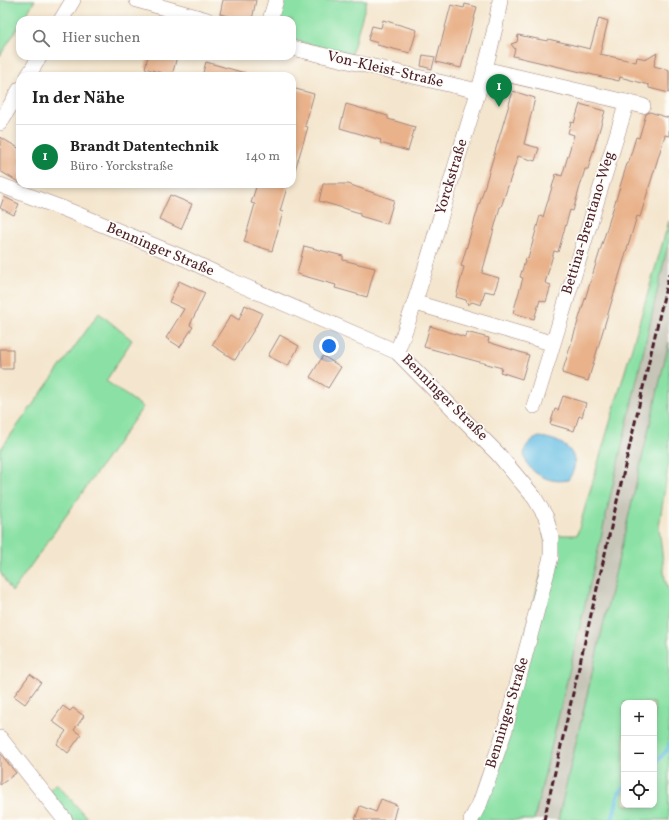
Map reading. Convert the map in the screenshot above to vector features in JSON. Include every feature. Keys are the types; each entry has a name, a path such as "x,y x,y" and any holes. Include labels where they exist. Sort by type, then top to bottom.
{"street":[{"path":"63,16 73,0"},
{"path":"137,0 193,16"},
{"path":"271,16 276,0"},
{"name":"Yorckstraße","path":"397,352 416,303 478,91 497,22 500,0"},
{"name":"Von-Kleist-Straße","path":"296,49 478,91"},
{"path":"30,72 38,60"},
{"path":"484,69 643,106"},
{"path":"0,123 16,96"},
{"name":"Bettina-Brentano-Weg","path":"534,406 552,343 627,102"},
{"name":"Benninger Straße","path":"0,185 67,210 184,258 232,281 397,352 503,460 534,497 546,517 551,537 551,557 505,730 480,804 472,820"},
{"path":"416,303 552,343"},
{"path":"0,738 65,820"}],"shaded area":[{"path":"669,240 669,342 558,820 534,820 601,537"}],"green space":[{"path":"0,0 35,0 25,16 16,16 16,30 0,56"},
{"path":"282,0 367,0 351,55 296,41 296,16 277,16"},
{"path":"669,221 669,240 534,820 468,820 488,770 546,557 545,535 577,535"},
{"path":"99,313 132,340 106,381 143,407 12,592 0,572 0,450"},
{"path":"669,342 669,461 659,527 665,579 669,593 669,820 558,820"},
{"path":"56,783 89,820 71,820 49,790"}],"water":[{"path":"539,437 557,441 570,450 575,463 568,480 556,481 545,478 536,473 529,466 525,458 525,450 529,443"}],"building":[{"path":"223,0 256,0 253,16 228,16 220,14"},
{"path":"465,4 477,7 461,68 436,62 451,5 464,8"},
{"path":"599,18 608,21 600,54 636,62 637,57 647,59 657,53 654,66 669,70 669,93 649,88 649,85 620,77 619,81 513,56 515,49 511,44 517,42 518,35 547,41 548,39 590,49"},
{"path":"383,20 417,30 410,53 377,45 378,43 368,40 372,26 381,28"},
{"path":"423,55 435,57 432,69 421,66"},
{"path":"147,60 176,60 173,72 158,72 145,68"},
{"path":"206,62 241,72 203,72"},
{"path":"296,89 314,94 305,126 308,127 296,167"},
{"path":"513,91 535,98 524,144 539,148 535,161 518,156 500,207 482,273 499,278 494,293 485,291 481,305 472,302 468,305 466,300 456,297 464,267 461,266"},
{"path":"346,104 388,116 388,119 415,127 408,151 380,143 381,140 340,128"},
{"path":"580,104 605,111 588,169 585,169 573,211 570,210 558,252 554,251 545,283 551,285 546,302 540,300 534,319 513,313 523,278 520,277 526,258 528,259 540,216 543,217 556,174 562,176 574,135 568,133 571,122 574,123"},
{"path":"650,112 669,118 669,136 665,135 640,217 637,216 588,381 562,373 636,137 639,138 646,114"},
{"path":"0,137 16,147 16,181 0,171"},
{"path":"323,184 348,184 394,200 387,224 360,216 360,213 319,201"},
{"path":"256,188 287,188 280,211 283,212 272,251 244,242 255,204 251,203"},
{"path":"170,195 192,204 181,229 159,219"},
{"path":"4,197 19,204 14,215 0,208"},
{"path":"304,246 343,256 343,260 375,268 367,297 335,288 336,285 297,274"},
{"path":"179,281 205,293 190,325 193,327 180,347 166,338 184,309 169,302"},
{"path":"245,305 262,313 255,328 235,360 212,345 231,315 239,320"},
{"path":"430,326 465,337 466,332 489,338 488,342 529,355 522,379 500,372 502,368 424,347"},
{"path":"280,335 299,346 288,366 268,356"},
{"path":"0,349 13,349 13,369 1,369"},
{"path":"323,356 341,367 328,388 310,377"},
{"path":"563,396 586,403 582,417 579,416 574,431 550,424 555,409 558,410"},
{"path":"30,674 41,682 25,704 14,696"},
{"path":"63,706 70,711 73,708 84,716 74,730 81,735 68,753 57,744 66,731 52,721"},
{"path":"0,753 16,773 0,785"},
{"path":"381,799 397,805 393,820 355,820 360,806 376,812"}],"waterway":[{"path":"657,762 669,748 669,744"},
{"path":"612,820 619,793 621,791"}],"railway":[{"path":"544,820 669,274"}],"place":[{"name":"Brandt Datentechnik","path":"499,107"}]}
